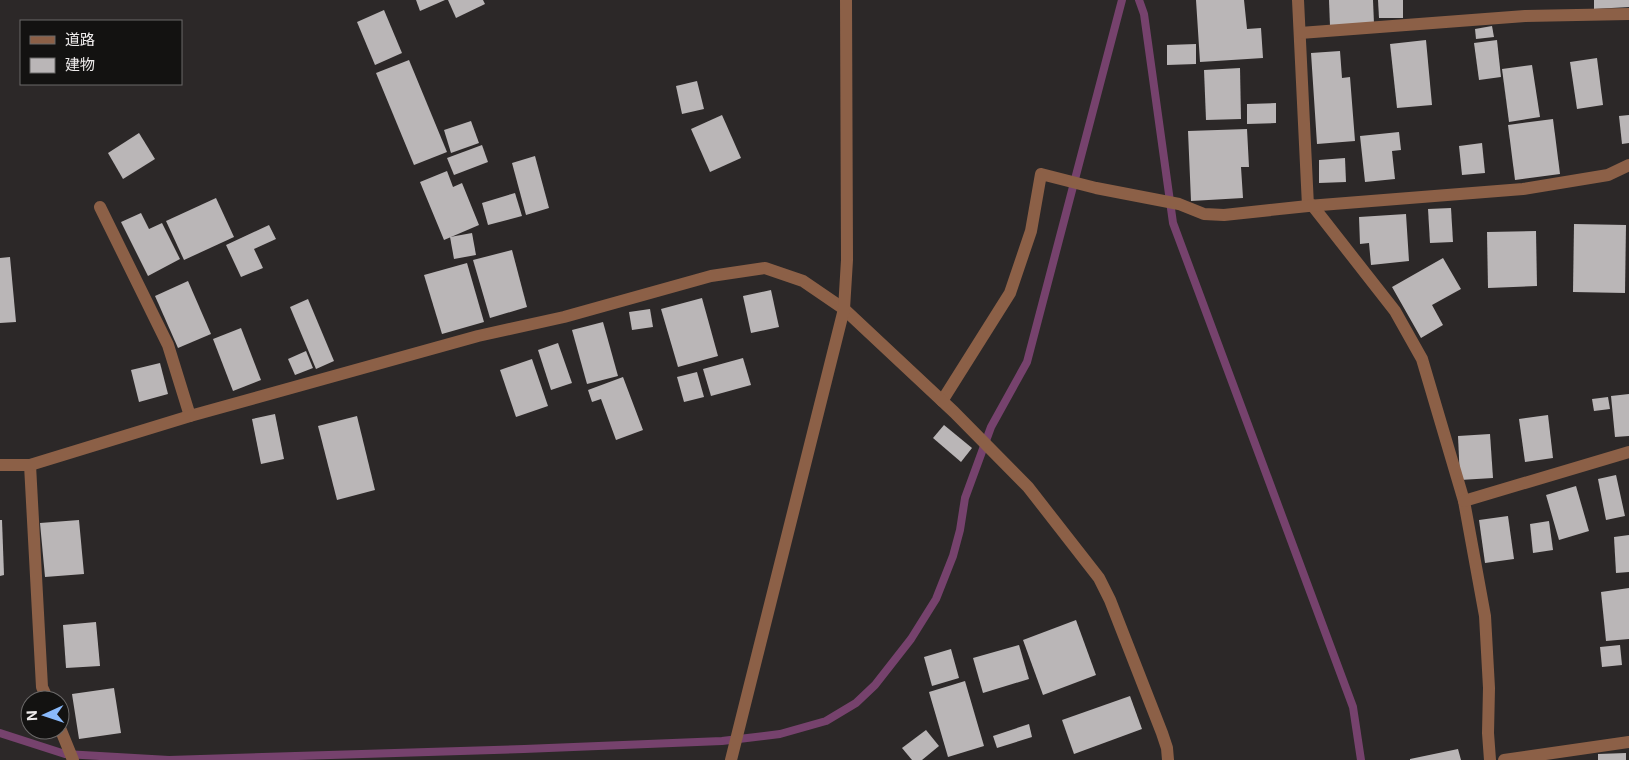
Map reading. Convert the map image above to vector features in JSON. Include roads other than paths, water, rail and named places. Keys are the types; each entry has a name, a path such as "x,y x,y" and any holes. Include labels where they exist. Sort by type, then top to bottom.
{"street":[{"path":"731,760 844,310 847,260 846,0"},
{"path":"1298,0 1310,206 1395,311 1422,359 1464,501 1485,616 1490,760"},
{"path":"1300,33 1525,16 1629,14"},
{"path":"942,401 1010,293 1031,231 1041,174 1096,188 1179,204 1204,214 1224,215 1310,206 1523,190 1608,175 1629,165"},
{"path":"100,207 168,345 190,416"},
{"path":"0,465 30,465 190,416 478,336 564,317 711,276 765,268 803,281 844,310 942,401 1028,487 1099,578 1110,600 1155,715 1167,748 1168,760"},
{"path":"1464,501 1629,452"},
{"path":"30,465 43,690"},
{"path":"65,740 73,760"},
{"path":"1504,760 1629,742"}],"waterway":[{"path":"0,733 65,754 169,760 524,749 722,741 780,734 826,721 856,703 875,685 911,639 936,599 953,556 960,530 965,498 991,427 1027,362 1122,0"},
{"path":"1139,0 1144,14 1173,223 1353,707 1361,760"}]}
